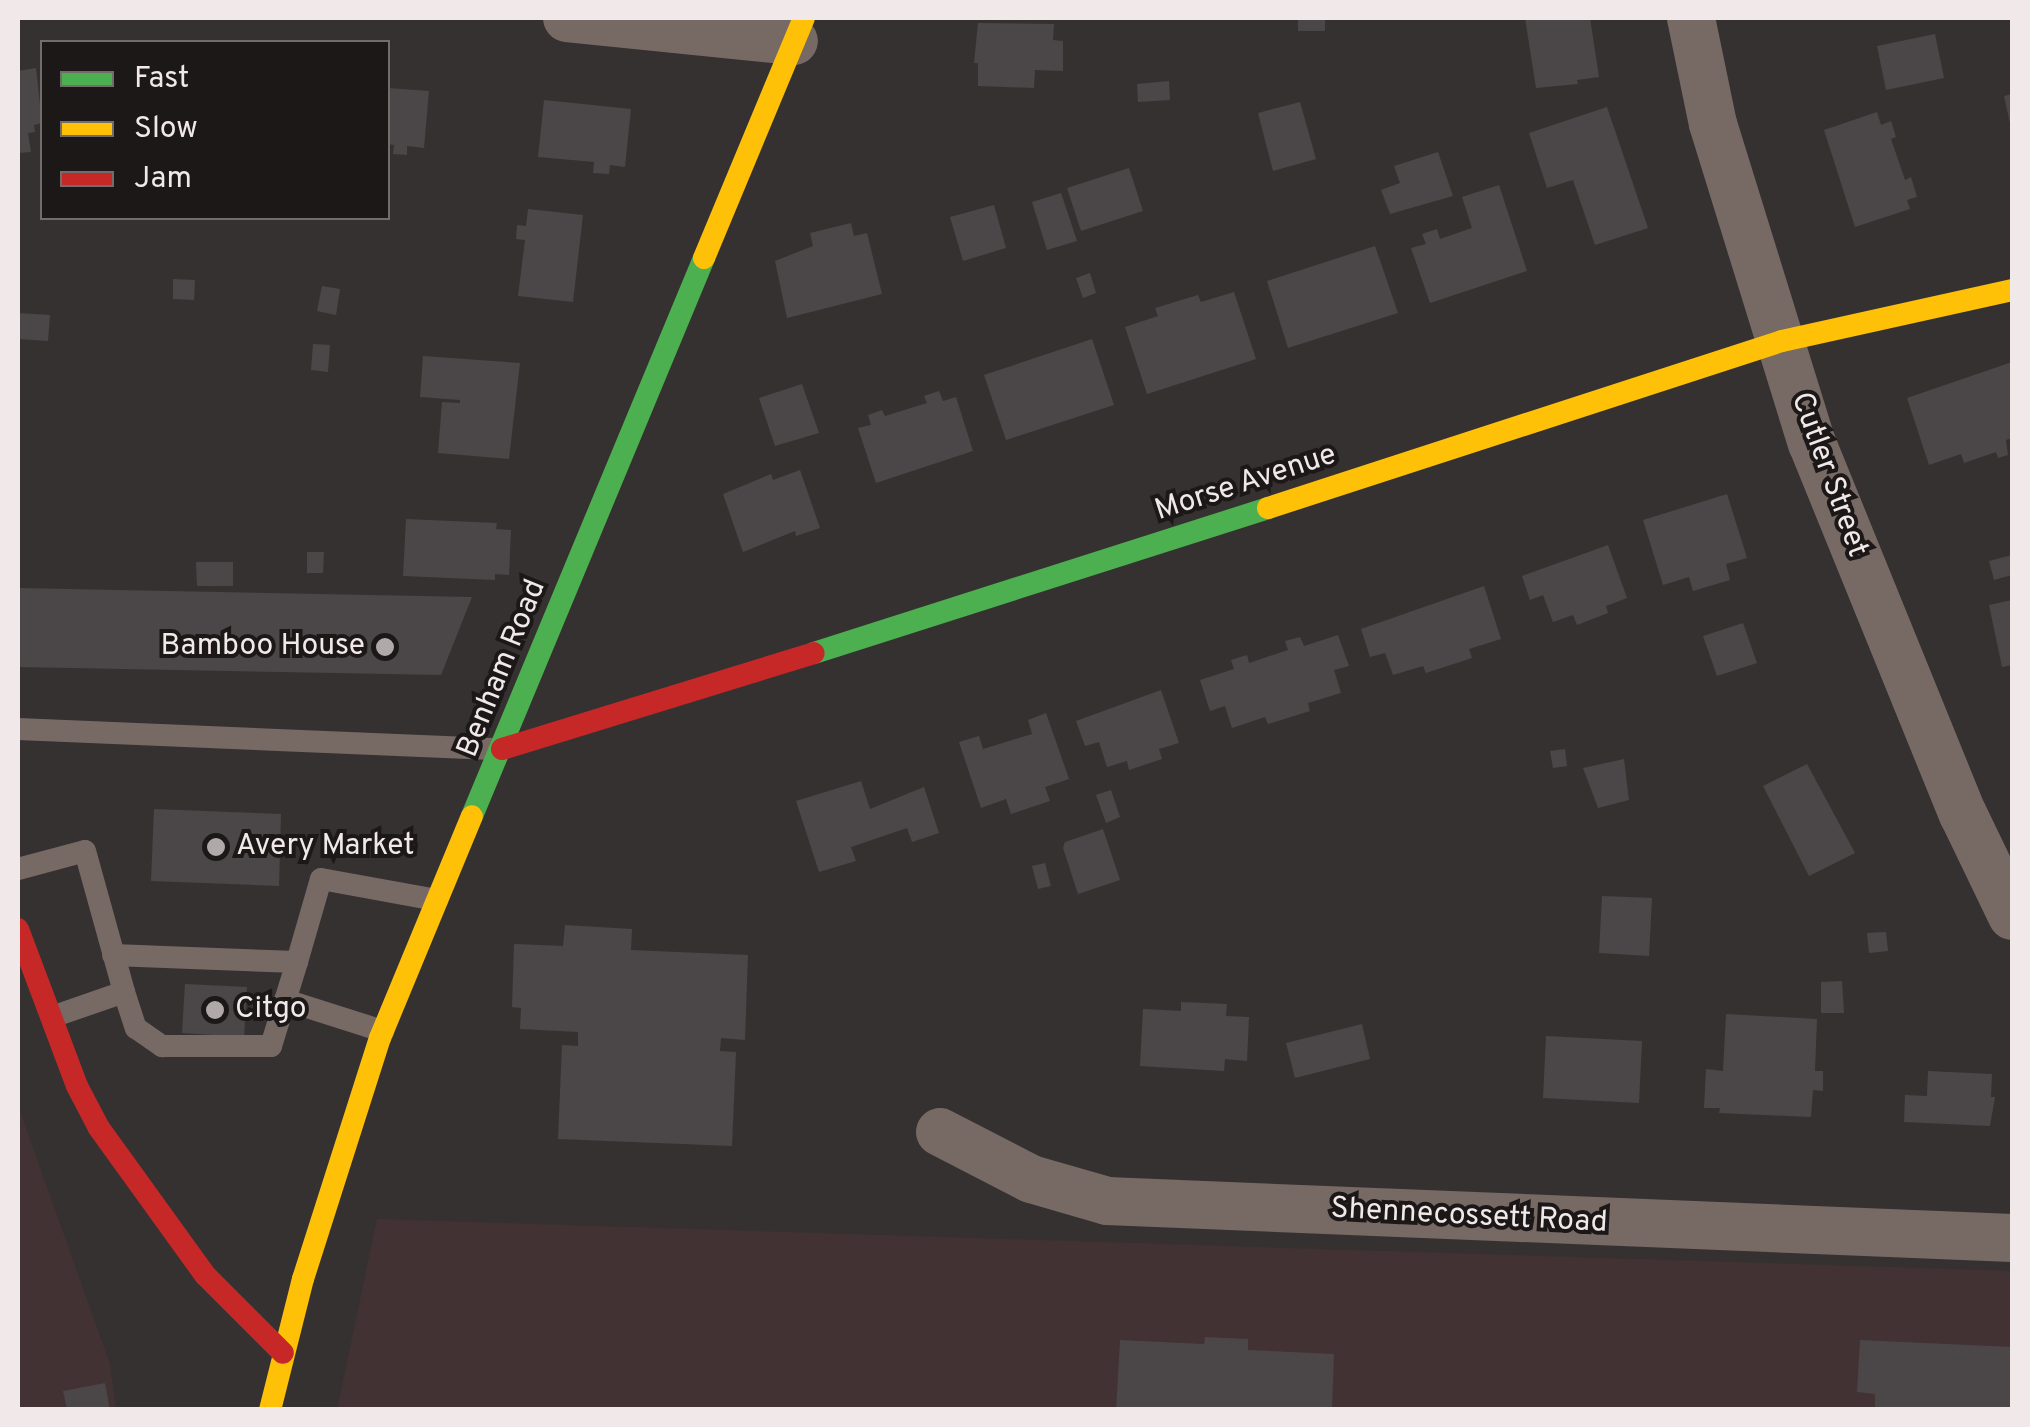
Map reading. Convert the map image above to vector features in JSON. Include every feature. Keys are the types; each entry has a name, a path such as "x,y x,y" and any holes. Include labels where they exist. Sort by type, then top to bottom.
{"street":[{"path":"567,18 799,30"},
{"name":"Cutler Street","path":"1691,18 1712,124 1812,444 1963,814 2012,916"},
{"name":"Benham Road","path":"270,1410 325,1205 384,1030 799,30"},
{"name":"Morse Avenue","path":"502,749 993,598 1782,342 2012,290"},
{"path":"18,929 77,1086 136,1185 205,1274 283,1353"},
{"name":"Shennecossett Road","path":"940,1132 1031,1179 1107,1200 2012,1238"}],"lane":[{"path":"18,729 502,749"},
{"path":"18,869 85,852 136,1028 162,1046 271,1046 321,880 438,900"},
{"path":"114,955 297,962"},
{"path":"52,1018 124,992"},
{"path":"285,1000 384,1030"}],"shaded area":[{"path":"18,1106 110,1364 116,1409 18,1409"},
{"path":"377,1219 2012,1271 2012,1409 337,1410"}],"building":[{"path":"1298,18 1325,18 1325,31 1298,31"},
{"path":"1525,18 1590,18 1599,77 1577,80 1578,84 1536,88"},
{"path":"978,23 1054,24 1053,40 1063,41 1063,71 1035,70 1034,88 978,86 978,63 974,63"},
{"path":"1935,34 1944,78 1886,90 1877,46"},
{"path":"36,68 40,124 34,125 35,132 28,133 31,152 18,153 18,71"},
{"path":"1169,81 1170,100 1138,102 1137,84"},
{"path":"390,88 429,91 424,148 407,146 407,155 393,154 394,145 390,144"},
{"path":"2012,94 2012,128 2011,128 2004,96"},
{"path":"544,100 631,109 625,167 610,165 609,174 593,173 594,162 538,157"},
{"path":"1300,102 1316,159 1273,171 1258,113"},
{"path":"1607,107 1648,228 1595,245 1573,180 1547,188 1529,133"},
{"path":"1877,112 1881,125 1891,121 1896,137 1891,139 1905,180 1911,177 1917,197 1907,200 1910,209 1855,227 1824,130"},
{"path":"1438,152 1453,196 1390,214 1381,190 1400,183 1394,166"},
{"path":"1129,168 1143,211 1081,231 1067,188"},
{"path":"1499,185 1527,271 1430,303 1411,248 1426,244 1422,234 1437,229 1440,239 1472,228 1462,197"},
{"path":"1061,193 1077,241 1047,250 1032,202"},
{"path":"994,205 1006,248 963,261 950,217"},
{"path":"528,209 583,215 573,302 518,296 525,240 516,239 517,225 526,226"},
{"path":"851,223 854,236 867,233 882,294 787,318 775,261 813,246 810,233"},
{"path":"1375,246 1398,313 1288,348 1267,281"},
{"path":"1090,273 1096,293 1083,298 1076,278"},
{"path":"173,279 195,280 194,300 173,299"},
{"path":"322,286 340,289 336,315 317,311"},
{"path":"1234,292 1256,359 1147,394 1125,327 1158,316 1155,308 1198,295 1201,302"},
{"path":"18,313 50,315 48,341 18,339"},
{"path":"1092,339 1114,405 1006,440 984,375"},
{"path":"313,344 330,345 328,372 311,370"},
{"path":"423,356 520,363 509,459 438,453 442,402 460,400 420,397"},
{"path":"2012,362 2012,438 2006,440 2008,455 1998,458 1996,452 1964,463 1961,454 1929,465 1907,398"},
{"path":"802,384 819,433 775,446 759,398"},
{"path":"939,391 943,401 956,397 973,451 876,483 858,428 871,425 868,415 882,410 885,416 927,403 924,396"},
{"path":"800,470 820,528 796,536 795,531 743,552 723,494 771,474 773,480"},
{"path":"1727,494 1747,558 1726,564 1730,580 1693,591 1689,577 1663,585 1643,520"},
{"path":"406,519 497,523 496,529 511,530 509,575 495,574 495,580 403,576"},
{"path":"1608,545 1627,598 1606,606 1608,613 1577,625 1573,615 1553,622 1543,595 1530,600 1522,576"},
{"path":"307,552 324,552 323,573 307,573"},
{"path":"2012,555 2012,575 1994,580 1989,561"},
{"path":"196,562 233,562 233,586 197,586"},
{"path":"1484,586 1501,639 1469,649 1472,658 1426,673 1423,666 1393,675 1385,653 1370,657 1361,629"},
{"path":"18,588 472,597 441,675 18,667"},
{"path":"2012,600 2012,665 2002,667 1989,605"},
{"path":"1743,623 1757,663 1717,676 1703,636"},
{"path":"1338,635 1349,666 1334,670 1341,693 1308,703 1310,711 1268,724 1265,717 1232,728 1225,706 1210,711 1200,680 1234,669 1231,660 1247,655 1249,663 1288,650 1285,641 1300,637 1304,646"},
{"path":"1161,690 1179,743 1159,749 1162,759 1129,770 1127,761 1107,767 1099,742 1085,746 1076,721"},
{"path":"1046,713 1069,779 1045,787 1050,801 1011,814 1006,799 981,808 959,742 979,736 983,749 1032,734 1028,720"},
{"path":"1565,749 1567,766 1553,768 1550,751"},
{"path":"1624,759 1629,800 1598,808 1583,768"},
{"path":"1807,764 1855,853 1809,876 1763,786"},
{"path":"861,781 870,809 924,787 939,833 912,842 907,828 851,847 856,861 819,872 796,801"},
{"path":"1111,790 1120,817 1106,823 1096,795"},
{"name":"Avery Market","path":"154,809 281,814 279,886 151,881"},
{"path":"1103,829 1120,880 1078,894 1063,848 1065,842"},
{"path":"1045,863 1051,886 1038,889 1032,866"},
{"path":"1602,896 1652,898 1649,956 1599,953"},
{"path":"565,925 632,929 631,950 748,955 745,1040 721,1038 720,1051 736,1052 732,1146 558,1139 562,1045 578,1046 578,1032 520,1029 521,1008 512,1007 514,944 563,946"},
{"path":"1886,932 1888,951 1869,953 1867,933"},
{"path":"1842,981 1844,1013 1821,1013 1821,982"},
{"name":"Citgo","path":"185,984 247,987 244,1037 182,1033"},
{"path":"1181,1002 1227,1004 1226,1016 1249,1017 1247,1061 1225,1059 1224,1071 1140,1066 1143,1009 1181,1011"},
{"path":"1726,1014 1817,1019 1815,1071 1823,1071 1823,1091 1813,1090 1811,1117 1719,1113 1720,1108 1704,1108 1706,1069 1723,1071"},
{"path":"1362,1024 1370,1059 1295,1078 1286,1043"},
{"path":"1546,1036 1642,1041 1639,1103 1543,1098"},
{"path":"1928,1071 1992,1074 1991,1097 1995,1097 1990,1126 1904,1122 1905,1095 1927,1096"},
{"path":"1205,1337 1248,1339 1248,1350 1334,1354 1332,1410 1116,1410 1120,1340 1204,1344"},
{"path":"1860,1340 2012,1347 2012,1410 1875,1410 1875,1394 1857,1392"},
{"path":"105,1383 110,1410 67,1410 63,1391"}],"traffic: fast":[{"path":"472,816 704,258"},
{"path":"814,653 1268,508"}],"traffic: slow":[{"path":"704,258 804,18"},
{"path":"1268,508 1782,341 2012,290"},
{"path":"270,1410 303,1279 380,1038 472,816"}],"traffic: jam":[{"path":"502,749 814,653"},
{"path":"18,929 77,1086 99,1128 205,1275 283,1353"}],"place":[{"name":"Bamboo House","path":"385,647"},
{"name":"Avery Market","path":"216,847"},
{"name":"Citgo","path":"215,1010"}]}
